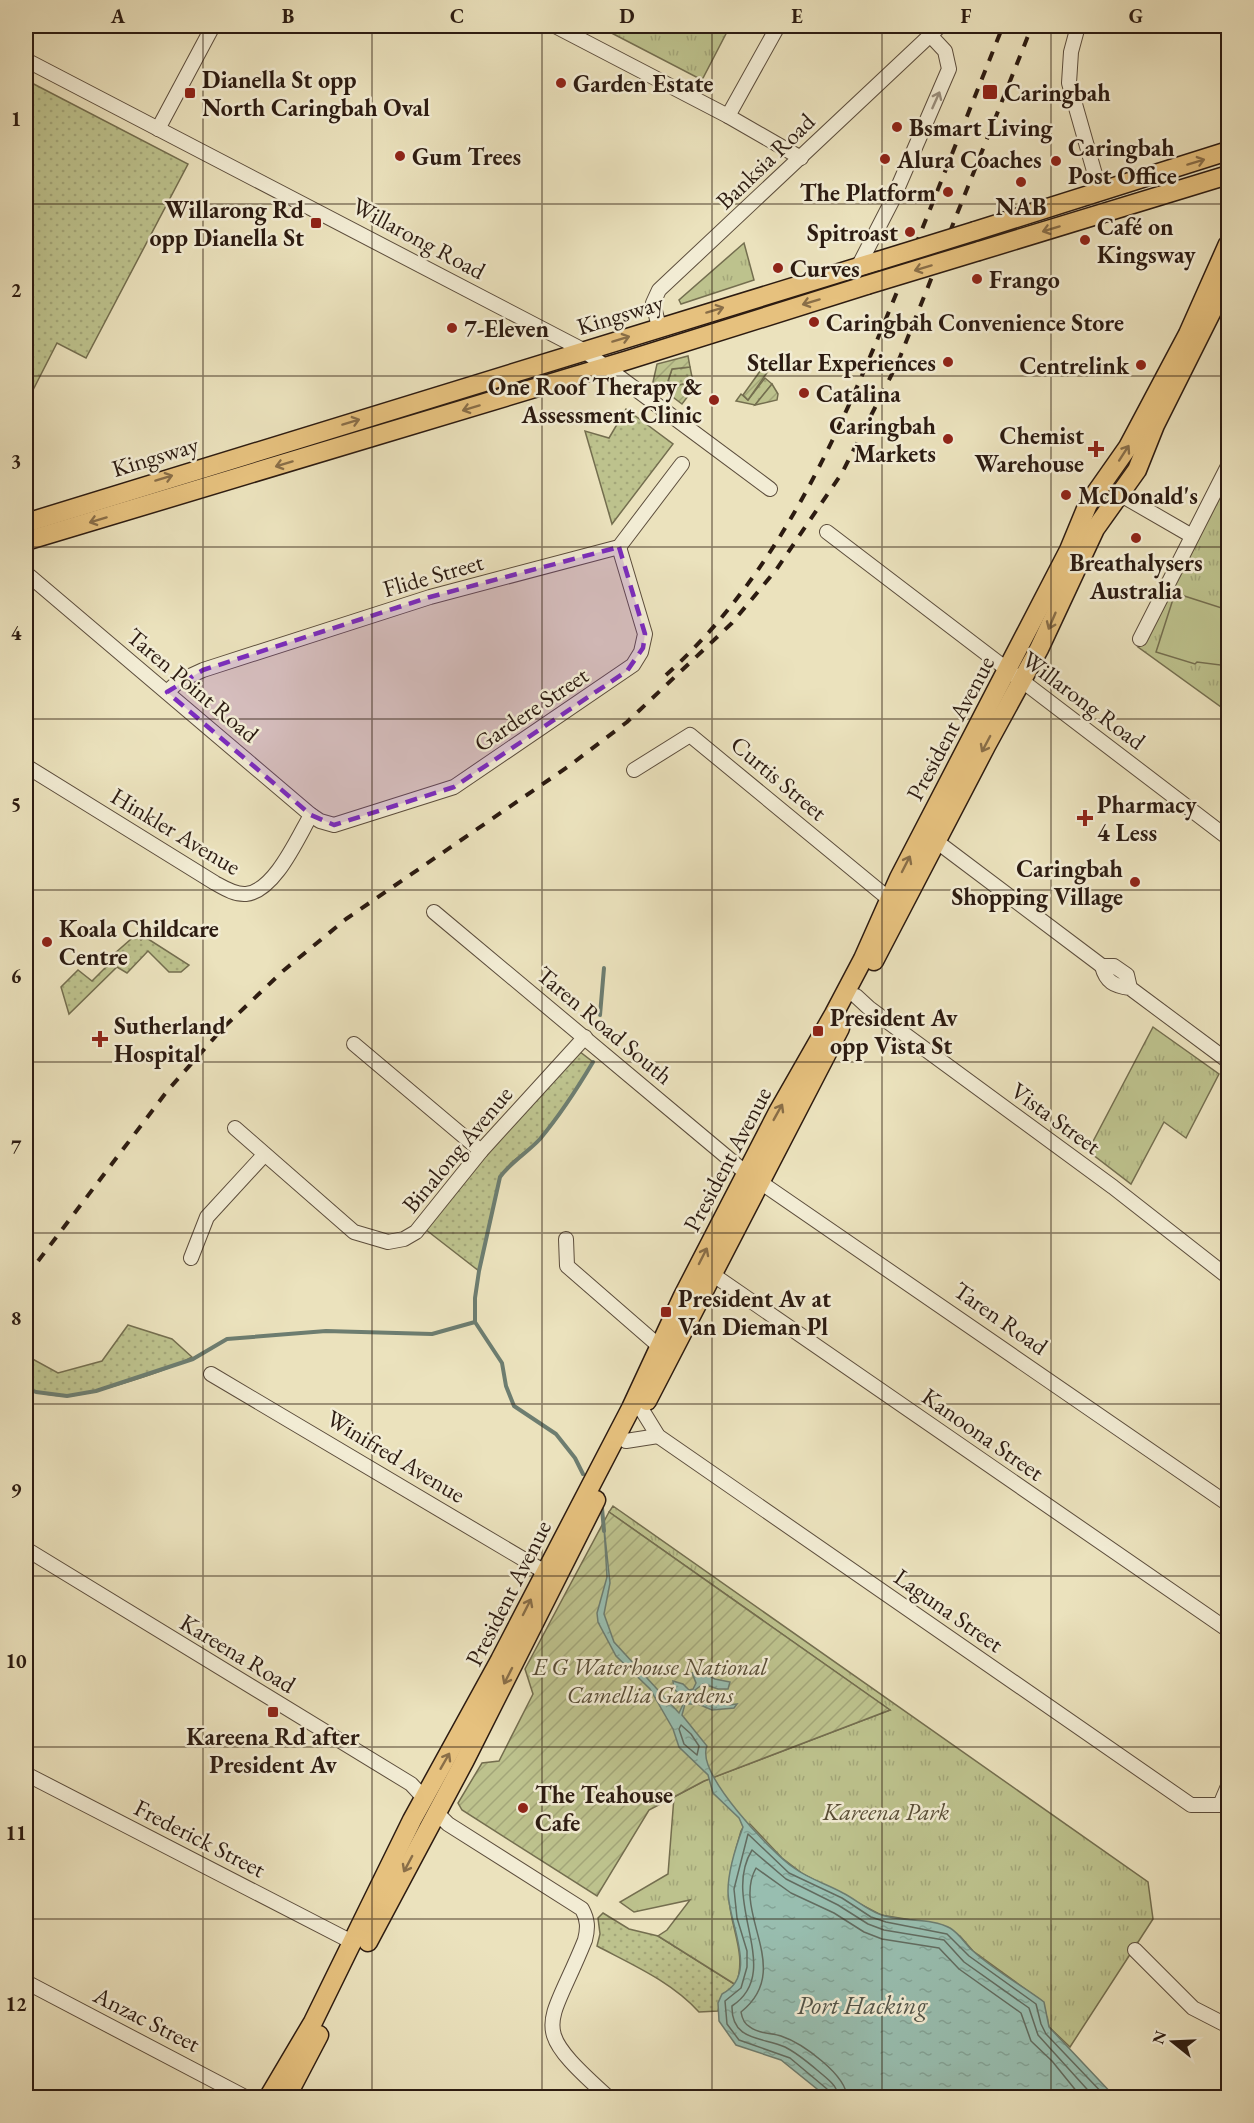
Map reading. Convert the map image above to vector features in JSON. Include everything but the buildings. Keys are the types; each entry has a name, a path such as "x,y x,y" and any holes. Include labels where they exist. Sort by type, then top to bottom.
{"main road":[{"name":"Kingsway","path":"26,523 68,508 1228,152"},
{"name":"Kingsway","path":"26,541 608,366 1228,175"},
{"path":"1100,192 1107,212"},
{"name":"President Avenue","path":"552,1575 634,1402 712,1274 753,1178 856,996 895,904 1015,675 1093,495 1124,454 1136,433 1226,256"},
{"name":"President Avenue","path":"1015,675 1046,636 1095,529 1137,470 1155,425 1228,279"},
{"path":"1074,539 1087,529 1109,498 1121,495"},
{"path":"26,512 68,508"},
{"name":"President Avenue","path":"268,2097 313,2022 626,1441 642,1410 665,1349 867,950 895,904"},
{"name":"President Avenue","path":"286,2097 430,1805"}],"street":[{"path":"158,129 213,26"},
{"path":"555,26 801,158"},
{"path":"728,117 778,26"},
{"path":"1078,26 1071,52 1069,83 1100,192"},
{"path":"858,267 892,201 950,69 935,30"},
{"name":"Banksia Road","path":"659,327 653,303 658,290 935,30"},
{"name":"Willarong Road","path":"26,60 583,350 608,366 656,405 770,489"},
{"path":"619,547 682,464"},
{"path":"1140,639 1228,466"},
{"path":"1121,495 1192,536"},
{"name":"Willarong Road","path":"827,532 1228,838"},
{"name":"Flide Street","path":"167,692 179,681 203,670 418,601 619,547"},
{"name":"Gardere Street","path":"334,825 454,788 633,665 643,648 645,634 619,547"},
{"name":"Taren Point Road","path":"26,573 311,815 320,821 334,825"},
{"name":"Curtis Street","path":"634,770 690,735 895,904"},
{"name":"Hinkler Avenue","path":"26,766 215,883 238,894 257,891 273,877 311,815"},
{"path":"929,836 1102,966 1105,978 1116,986 1130,988 1228,1061"},
{"name":"Taren Road South","path":"434,912 753,1178"},
{"name":"Vista Street","path":"856,996 1228,1277"},
{"name":"Binalong Avenue","path":"235,1128 354,1232 388,1242 404,1239 416,1232 481,1151 585,1037"},
{"path":"354,1044 481,1151"},
{"path":"191,1258 207,1217 264,1155"},
{"name":"Taren Road","path":"753,1178 1228,1504"},
{"path":"566,1239 567,1266 665,1349"},
{"name":"Kanoona Street","path":"712,1274 1228,1630"},
{"name":"Winifred Avenue","path":"211,1374 552,1575"},
{"name":"Laguna Street","path":"642,1410 657,1436 1191,1805 1220,1805 1228,1786"},
{"path":"626,1441 642,1436 657,1436"},
{"name":"Kareena Road","path":"26,1550 411,1784 448,1824 582,1909 588,1929 552,2014 552,2032 562,2053 609,2097"},
{"name":"Frederick Street","path":"26,1774 354,1943"},
{"path":"1136,1950 1193,2008 1228,2026"},
{"name":"Anzac Street","path":"26,1982 247,2097"}],"highlighted area":[{"path":"619,547 645,634 643,648 627,671 454,787 334,825 311,815 167,692 203,670 430,597"}],"green space":[{"path":"598,26 730,26 702,80"},
{"path":"26,80 188,164 86,358 57,343 33,390 26,386"},
{"path":"744,243 754,280 681,304 679,300"},
{"path":"688,356 690,367 672,369 668,381 675,386 693,382 695,387 682,404 653,382 657,364"},
{"path":"768,360 771,367 748,400 743,395"},
{"path":"690,367 693,382 675,386 668,381 672,369"},
{"path":"765,378 772,384 755,405 736,401 741,394 748,400"},
{"path":"772,384 778,394 777,400 755,405"},
{"path":"626,409 673,444 612,524 585,431 609,438"},
{"path":"1228,478 1228,712 1138,647 1151,625 1154,626"},
{"path":"1175,593 1228,610 1228,666 1197,662 1195,664 1156,652"},
{"path":"138,933 142,935 139,938 141,940 145,937 189,965 181,972 169,972 148,951 127,973 117,967 69,1014 61,987 78,970 92,981 115,958 114,954"},
{"path":"1153,1027 1219,1074 1186,1138 1164,1122 1131,1184 1088,1151"},
{"path":"575,1048 593,1062 560,1114 538,1141 511,1163 500,1177 479,1271 421,1226"},
{"path":"128,1325 172,1339 192,1357 149,1375 79,1395 56,1395 26,1388 26,1362 29,1357 58,1373 102,1361"},
{"name":"Kareena Park","path":"613,1506 1148,1882 1153,1919 1070,2047 1049,2027 1043,2002 973,1951 960,1936 936,1924 881,1915 803,1874 782,1858 750,1824 744,1826 741,1831 729,1882 730,1910 740,1963 736,1985 658,1936 667,1930 690,1900 634,1912 620,1902 668,1874 674,1797 704,1781 890,1710 609,1512"},
{"name":"E G Waterhouse National Camellia Gardens","path":"609,1512 890,1710 704,1781 649,1810 597,1896 462,1810 458,1803 482,1763 499,1761 533,1694 525,1669"},
{"path":"603,1913 629,1929 658,1936 736,1985 722,1995 718,2011 699,2012 664,1983 597,1946 600,1934 598,1918"}],"water":[{"name":"Port Hacking","path":"604,1527 610,1583 604,1614 614,1642 679,1713 685,1700 674,1689 673,1681 683,1684 689,1690 693,1689 696,1683 692,1673 698,1670 715,1679 730,1682 728,1689 718,1689 703,1684 695,1690 696,1694 714,1700 726,1700 729,1705 737,1704 734,1708 712,1710 698,1704 685,1704 682,1715 707,1746 706,1758 723,1793 754,1830 794,1868 847,1895 874,1912 888,1917 934,1922 954,1930 981,1958 1044,2002 1049,2027 1115,2097 827,2097 781,2060 736,2045 719,2021 718,2003 722,1994 733,1985 739,1975 741,1962 729,1904 728,1883 743,1827 739,1818 713,1793 708,1775 679,1747 673,1729 650,1689 616,1656 598,1622 597,1613 607,1577"}],"waterway":[{"path":"600,1015 604,968"},
{"path":"583,1474 575,1458 556,1434 514,1406 506,1386 502,1363 475,1322 475,1298 500,1177 547,1130 593,1062"},
{"path":"26,1388 36,1392 67,1396 96,1391 193,1359 227,1339 326,1331 432,1334 475,1322"},
{"path":"602,1508 604,1531"}],"railway":[{"path":"666,675 707,634 744,589 806,492 832,441 879,335 1003,26"},
{"path":"26,1277 168,1090 223,1028 283,971 346,919 569,766 627,722 732,623 776,570 842,473 898,362 1032,26"}],"place":[{"name":"Garden Estate","path":"561,83"},
{"name":"Caringbah","path":"990,92"},
{"name":"Dianella St opp North Caringbah Oval","path":"190,93"},
{"name":"Bsmart Living","path":"897,127"},
{"name":"Gum Trees","path":"400,156"},
{"name":"Alura Coaches","path":"885,159"},
{"name":"Caringbah Post Office","path":"1056,161"},
{"name":"NAB","path":"1021,182"},
{"name":"The Platform","path":"948,192"},
{"name":"Willarong Rd opp Dianella St","path":"316,223"},
{"name":"Spitroast","path":"910,232"},
{"name":"Café on Kingsway","path":"1085,240"},
{"name":"Curves","path":"778,268"},
{"name":"Frango","path":"977,279"},
{"name":"Caringbah Convenience Store","path":"814,322"},
{"name":"7-Eleven","path":"452,328"},
{"name":"Stellar Experiences","path":"948,362"},
{"name":"Centrelink","path":"1141,365"},
{"name":"Catalina","path":"804,393"},
{"name":"One Roof Therapy & Assessment Clinic","path":"714,400"},
{"name":"Caringbah Markets","path":"948,439"},
{"name":"Chemist Warehouse","path":"1096,449"},
{"name":"McDonald's","path":"1066,495"},
{"name":"Breathalysers Australia","path":"1136,538"},
{"name":"Pharmacy 4 Less","path":"1085,818"},
{"name":"Caringbah Shopping Village","path":"1135,882"},
{"name":"Koala Childcare Centre","path":"47,942"},
{"name":"President Av opp Vista St","path":"818,1031"},
{"name":"Sutherland Hospital","path":"100,1039"},
{"name":"President Av at Van Dieman Pl","path":"666,1312"},
{"name":"Kareena Rd after President Av","path":"273,1712"},
{"name":"The Teahouse Cafe","path":"523,1808"}]}
